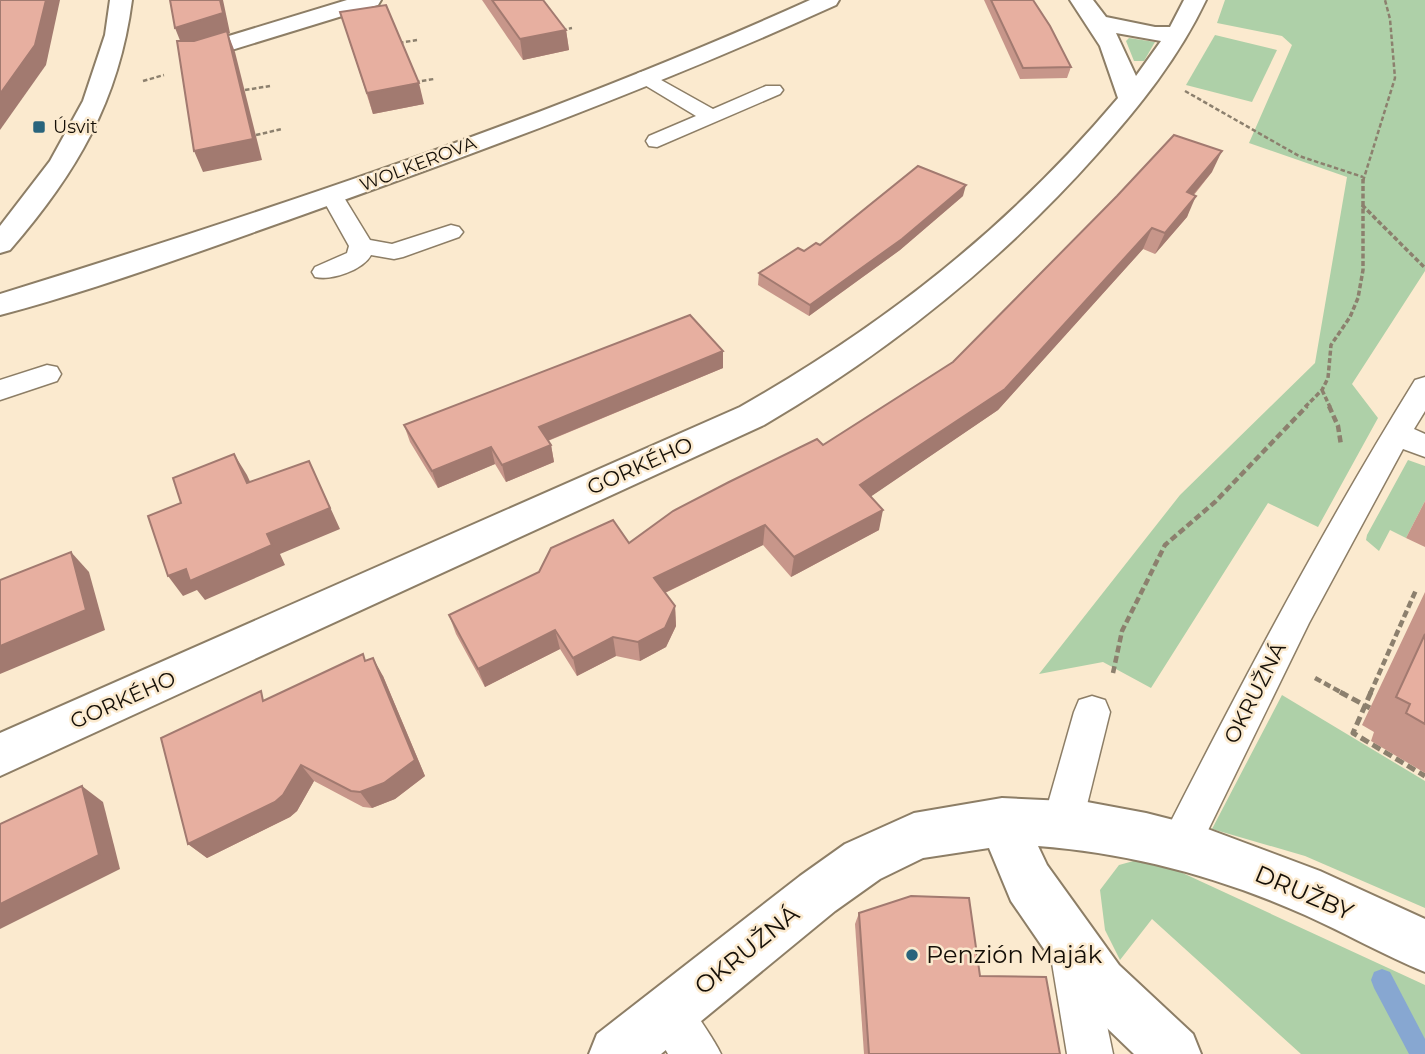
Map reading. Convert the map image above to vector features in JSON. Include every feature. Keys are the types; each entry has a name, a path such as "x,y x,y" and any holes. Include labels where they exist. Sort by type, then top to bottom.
{"street":[{"path":"0,244 43,194 81,134 105,77 121,0"},
{"path":"194,54 370,0"},
{"name":"WOLKEROVA","path":"0,305 332,196 646,77 752,35 828,0"},
{"path":"1081,0 1101,23 1121,65 1142,85"},
{"name":"GORKÉHO","path":"0,755 752,416 818,379 932,299 1012,229 1056,185 1142,85 1178,34 1195,0"},
{"path":"1101,23 1155,34 1178,34"},
{"path":"1002,821 1029,883 1100,984 1174,1054"},
{"name":"OKRUŽNÁ","path":"618,1054 843,874 896,843 943,829 1002,821 1063,821 1180,845"},
{"name":"DRUŽBY","path":"1180,845 1308,892 1415,941"}],"lane":[{"path":"646,77 712,117"},
{"path":"657,141 773,90"},
{"path":"324,272 358,257 361,246 332,196"},
{"path":"361,246 394,252 452,232"},
{"path":"0,390 47,374"},
{"name":"OKRUŽNÁ","path":"1180,845 1256,689 1331,547 1410,440 1425,387"},
{"path":"1063,821 1092,712"},
{"path":"1069,939 1090,1054"},
{"path":"667,1014 688,1045 698,1054"}],"path":[{"path":"1092,712 1110,685 1122,631 1147,575 1165,545 1215,502 1322,390 1328,378 1331,345 1350,317 1358,298 1363,270 1363,177 1395,78 1390,19 1385,0"},
{"path":"554,31 572,28"},
{"path":"399,43 417,40"},
{"path":"415,82 434,79"},
{"path":"1142,85 1299,156 1363,177"},
{"path":"245,90 270,86"},
{"path":"256,135 282,129"},
{"path":"1362,204 1425,268"},
{"path":"1416,590 1368,707 1353,733 1425,776"},
{"path":"1309,675 1368,707"}],"green space":[{"path":"1225,0 1425,0 1425,271 1352,384 1378,418 1318,527 1268,503 1151,688 1103,662 1039,674 1180,495 1315,363 1347,177 1249,143 1292,45 1282,36 1217,23"},
{"path":"1215,35 1277,50 1252,102 1186,85"},
{"path":"1129,38 1155,42 1144,61 1134,61 1126,41"},
{"path":"1408,460 1425,466 1425,501 1406,538 1390,530 1379,551 1366,540 1367,535"},
{"path":"1282,695 1425,781 1425,908 1305,856 1212,829"},
{"path":"1148,857 1425,985 1425,1054 1301,1054 1152,919 1120,960 1105,930 1100,890 1119,865"}],"building":[{"path":"0,0 46,0 35,45 0,94"},
{"path":"170,0 220,0 223,13 175,28"},
{"path":"492,0 543,0 566,30 520,39"},
{"path":"991,0 1033,0 1071,67 1023,68"},
{"path":"386,5 419,83 367,93 340,12"},
{"path":"227,31 253,139 194,151 177,41 194,41"},
{"path":"1174,135 1222,151 1187,192 1196,196 1165,233 1152,228 1005,389 860,485 883,510 794,557 765,525 654,578 675,606 665,628 638,642 613,637 573,658 555,630 478,669 449,615 539,572 551,548 613,520 629,543 673,511 729,482 817,439 823,445 953,362"},
{"path":"918,166 966,185 902,239 810,305 759,273 798,248 804,251 816,243 820,245"},
{"path":"690,315 723,351 539,427 551,445 502,465 491,447 432,471 404,425"},
{"path":"234,454 247,483 309,461 330,508 267,534 272,545 190,581 186,569 168,576 148,516 181,503 173,478"},
{"path":"71,552 86,610 0,646 0,580"},
{"path":"1425,634 1425,724 1406,713 1410,704 1396,697"},
{"path":"363,654 365,661 373,658 415,760 384,783 360,792 351,791 301,765 283,795 275,802 188,844 161,738 261,691 263,701"},
{"path":"82,786 99,855 0,904 0,824"},
{"name":"Penzión Maják","path":"911,896 969,898 980,976 1046,977 1060,1054 869,1054 859,913"}],"waterway":[{"path":"1382,980 1421,1054"}],"place":[{"name":"Úsvit","path":"39,127"},
{"name":"Penzión Maják","path":"912,955"}]}
